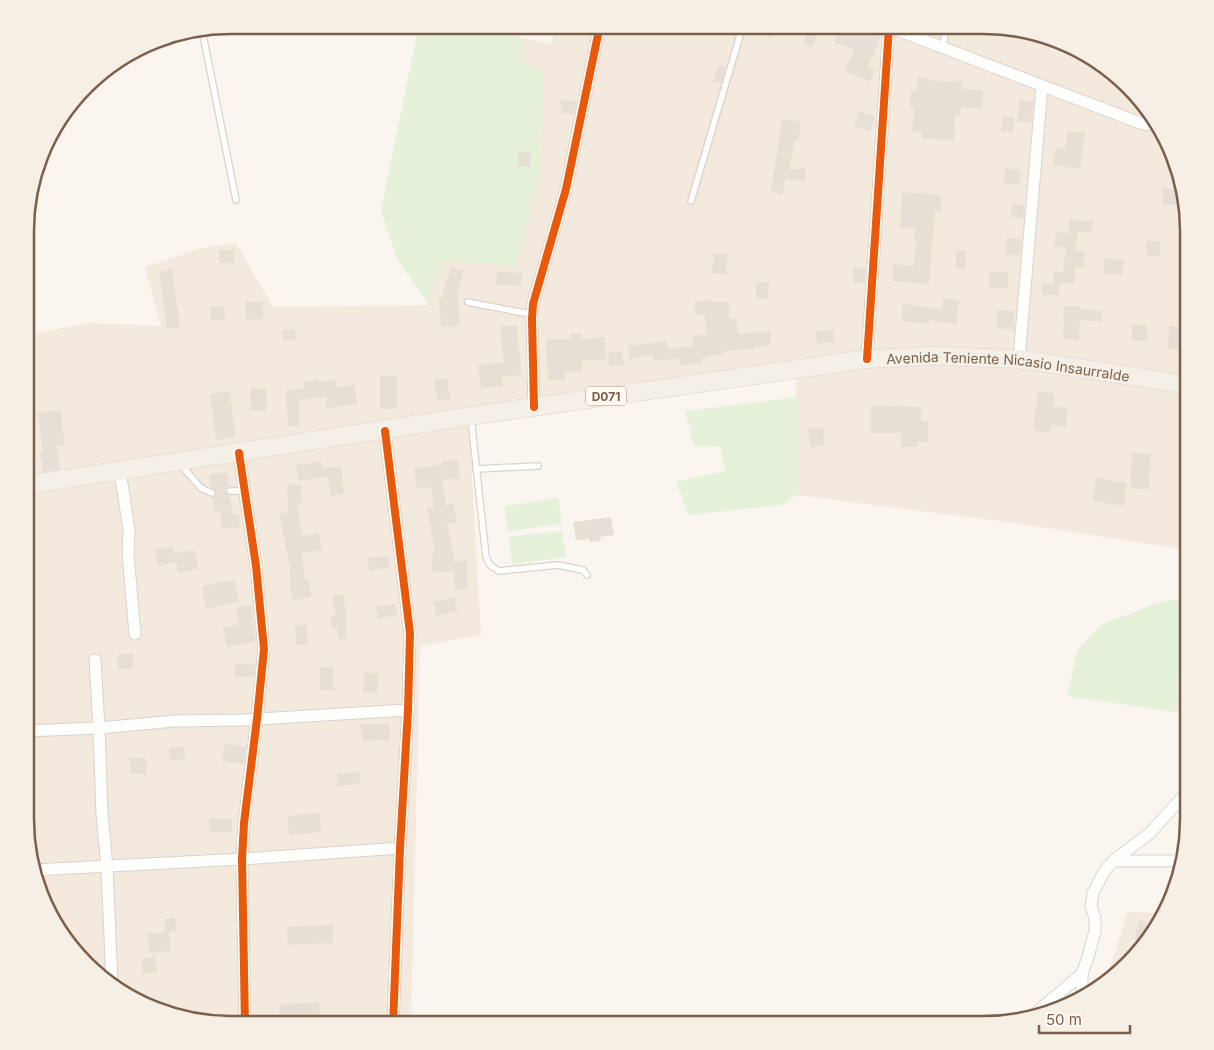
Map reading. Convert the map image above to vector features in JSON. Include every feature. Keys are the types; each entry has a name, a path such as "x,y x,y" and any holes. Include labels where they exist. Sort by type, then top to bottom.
{"main road":[{"name":"Avenida Teniente Nicasio Insaurralde","path":"34,484 471,416 867,359 934,356 1019,359 1180,384"}],"street":[{"path":"534,407 532,312 566,189 598,34"},
{"path":"867,359 887,34"},
{"path":"907,34 1140,123 1149,125"},
{"path":"1019,359 1042,86"},
{"path":"384,431 410,633 393,1016"},
{"path":"238,453 256,566 264,650 258,719 244,823 242,859 244,1016"},
{"path":"120,471 129,530 128,554 135,634"},
{"path":"95,660 112,977"},
{"path":"34,732 175,721 258,719 408,710"},
{"path":"1082,990 1082,974 1095,931 1095,918 1091,906 1092,894 1104,872 1113,861 1150,833 1180,800"},
{"path":"40,870 242,859 400,848"},
{"path":"1113,861 1176,861"},
{"path":"1042,1008 1082,974"}],"lane":[{"path":"691,201 740,34"},
{"path":"942,48 945,34"},
{"path":"203,35 236,200"},
{"path":"468,302 524,313 532,312"},
{"path":"471,416 486,557 490,565 498,571 558,565 583,570 587,575"},
{"path":"178,462 201,488 212,493"},
{"path":"476,469 538,466"},
{"path":"230,491 244,491"}],"shaded area":[{"path":"553,34 997,34 1035,40 1047,44 1071,54 1103,74 1123,91 1154,132 1170,167 1179,205 1180,549 1021,524 797,495 796,376 469,422 481,635 420,646 411,1016 217,1016 179,1010 167,1006 132,990 91,959 60,918 40,871 34,833 34,464 36,464 34,447 34,334 88,323 161,326 145,267 198,249 236,243 273,307 429,305 440,261 538,177 544,72 521,64 522,38 551,44"},
{"path":"1180,658 1180,713 1176,712"},
{"path":"1128,912 1157,913 1140,939 1123,959 1109,971"}],"green space":[{"path":"417,34 510,34 522,38 521,63 544,71 538,177 515,266 440,261 429,305 398,260 381,212"},
{"path":"797,397 797,495 782,505 689,515 676,482 725,471 721,447 694,446 685,411"},
{"path":"558,498 562,524 508,531 504,506"},
{"path":"562,531 566,557 512,564 509,537"},
{"path":"1180,599 1180,655 1176,712 1067,696 1077,651 1102,624 1157,603"}],"building":[{"path":"761,34 772,34 771,38"},
{"path":"806,34 817,35 813,47 804,44"},
{"path":"837,34 881,35 868,67 875,70 870,82 845,71 854,50 834,42"},
{"path":"719,65 726,67 721,83 713,81"},
{"path":"918,77 928,78 927,80 963,82 962,89 983,90 982,109 961,107 960,115 955,115 954,141 922,138 922,133 912,132 914,108 910,108 911,90 917,91"},
{"path":"561,100 577,101 574,114 561,113"},
{"path":"1020,100 1033,102 1031,123 1017,121"},
{"path":"859,111 875,116 870,131 854,126"},
{"path":"1003,117 1014,118 1013,132 1001,131"},
{"path":"782,119 801,121 798,142 794,141 790,169 806,169 805,181 785,179 783,194 771,192"},
{"path":"1068,131 1085,133 1080,169 1053,165 1056,148 1065,149"},
{"path":"518,151 530,152 530,167 517,166"},
{"path":"1005,168 1021,170 1020,185 1004,183"},
{"path":"1162,188 1175,188 1179,205 1162,205"},
{"path":"902,192 941,195 941,211 935,211 929,284 892,281 893,264 914,266 915,228 900,227"},
{"path":"1013,204 1024,205 1023,219 1011,217"},
{"path":"1069,220 1093,221 1092,233 1078,232 1075,250 1085,251 1084,267 1075,267 1075,283 1054,284 1053,272 1063,272 1066,248 1054,246 1056,232 1068,234"},
{"path":"1007,238 1022,239 1020,255 1005,254"},
{"path":"1146,241 1160,241 1160,256 1146,256"},
{"path":"219,250 234,250 234,262 220,263"},
{"path":"956,250 965,250 966,269 956,269"},
{"path":"714,253 728,254 726,274 712,273"},
{"path":"1105,258 1124,260 1122,275 1103,273"},
{"path":"451,267 464,271 457,293 460,326 441,327 439,297 442,297"},
{"path":"854,267 865,268 865,283 853,282"},
{"path":"172,269 180,328 167,329 159,272"},
{"path":"497,271 522,273 521,286 496,285"},
{"path":"990,272 1008,272 1008,288 990,288"},
{"path":"756,282 769,282 768,299 756,298"},
{"path":"1042,284 1060,284 1059,295 1042,295"},
{"path":"943,298 959,301 956,324 929,320 929,324 902,321 903,304 942,309"},
{"path":"710,300 710,302 729,302 729,319 736,319 738,334 770,331 771,345 754,347 754,349 724,351 724,354 707,356 707,358 702,359 702,363 680,366 679,358 654,361 653,355 630,359 628,346 667,341 668,349 693,346 692,336 707,334 704,314 696,315 694,302"},
{"path":"245,302 263,302 263,319 246,320"},
{"path":"224,306 225,320 211,321 210,307"},
{"path":"1064,306 1080,306 1080,309 1102,311 1101,322 1080,320 1079,340 1063,339"},
{"path":"997,310 1015,311 1013,330 996,328"},
{"path":"1132,325 1147,325 1147,341 1132,341"},
{"path":"500,326 517,326 522,375 502,377 503,386 481,388 478,365 504,362"},
{"path":"1169,326 1180,327 1180,350 1168,349"},
{"path":"295,329 296,339 283,340 282,330"},
{"path":"833,330 835,342 817,344 816,331"},
{"path":"571,334 581,334 581,339 605,337 607,359 582,361 582,371 565,372 565,380 548,380 546,339 571,339"},
{"path":"622,352 624,366 609,367 608,353"},
{"path":"380,376 397,376 397,409 380,409"},
{"path":"447,378 450,399 437,401 434,380"},
{"path":"318,380 318,382 336,380 336,387 355,385 357,404 327,408 326,397 299,400 300,426 288,426 286,390 304,389 303,382"},
{"path":"251,388 267,389 266,411 250,410"},
{"path":"230,391 235,437 216,440 210,394"},
{"path":"1038,391 1055,393 1053,406 1068,408 1066,427 1051,425 1050,433 1033,431"},
{"path":"871,406 921,407 921,421 928,421 928,442 918,442 918,447 901,447 901,433 871,433"},
{"path":"60,410 65,445 57,446 60,469 43,472 40,453 43,453 38,413"},
{"path":"823,427 824,446 810,447 808,428"},
{"path":"1132,453 1151,454 1149,490 1130,488"},
{"path":"458,460 460,478 442,480 446,505 454,504 457,522 447,524 455,562 467,560 468,589 455,590 454,571 433,573 431,554 435,553 427,508 434,507 431,487 417,489 414,468 443,465 442,462"},
{"path":"322,462 323,468 341,466 344,494 330,496 328,477 298,481 296,465"},
{"path":"227,472 229,486 225,491 230,496 233,515 239,514 240,527 222,529 220,511 214,512 212,498 217,492 211,487 209,475"},
{"path":"1096,478 1127,483 1124,506 1093,501"},
{"path":"287,485 301,485 303,503 297,503 302,536 319,533 322,550 302,553 305,580 308,579 312,596 293,601 289,583 291,583 289,563 279,514 288,512"},
{"path":"611,517 614,535 600,537 601,541 590,542 590,539 576,540 573,522"},
{"path":"173,546 174,553 195,550 198,569 178,573 176,562 158,566 155,550"},
{"path":"388,556 389,568 369,570 367,558"},
{"path":"234,580 239,602 206,609 202,586"},
{"path":"343,594 347,638 339,639 337,627 332,628 330,617 336,616 332,596"},
{"path":"454,597 458,611 437,616 433,602"},
{"path":"395,604 397,615 378,619 376,607"},
{"path":"252,605 256,641 227,647 223,628 239,624 236,608"},
{"path":"307,625 308,645 296,645 295,626"},
{"path":"118,654 133,654 133,669 118,669"},
{"path":"234,664 255,664 254,677 234,677"},
{"path":"320,667 334,667 334,690 320,690"},
{"path":"364,673 378,674 377,693 363,692"},
{"path":"361,724 389,724 390,740 362,741"},
{"path":"225,743 246,747 244,764 222,761"},
{"path":"184,746 185,759 170,761 169,748"},
{"path":"130,758 146,758 146,774 131,774"},
{"path":"359,772 360,784 338,786 337,774"},
{"path":"320,813 321,832 289,835 287,816"},
{"path":"209,818 232,819 232,832 209,832"},
{"path":"175,918 176,931 165,932 164,919"},
{"path":"1138,920 1148,922 1146,930 1140,939 1135,940"},
{"path":"333,925 333,943 288,945 287,927"},
{"path":"169,932 170,951 149,953 147,934"},
{"path":"155,957 157,972 143,974 141,959"},
{"path":"319,1002 320,1016 280,1016 279,1004"}],"cycle path":[{"path":"534,407 533,304 566,189 598,34"},
{"path":"867,359 889,34"},
{"path":"385,431 410,633 393,1016"},
{"path":"239,453 256,566 264,649 244,823 242,859 245,1016"}]}
